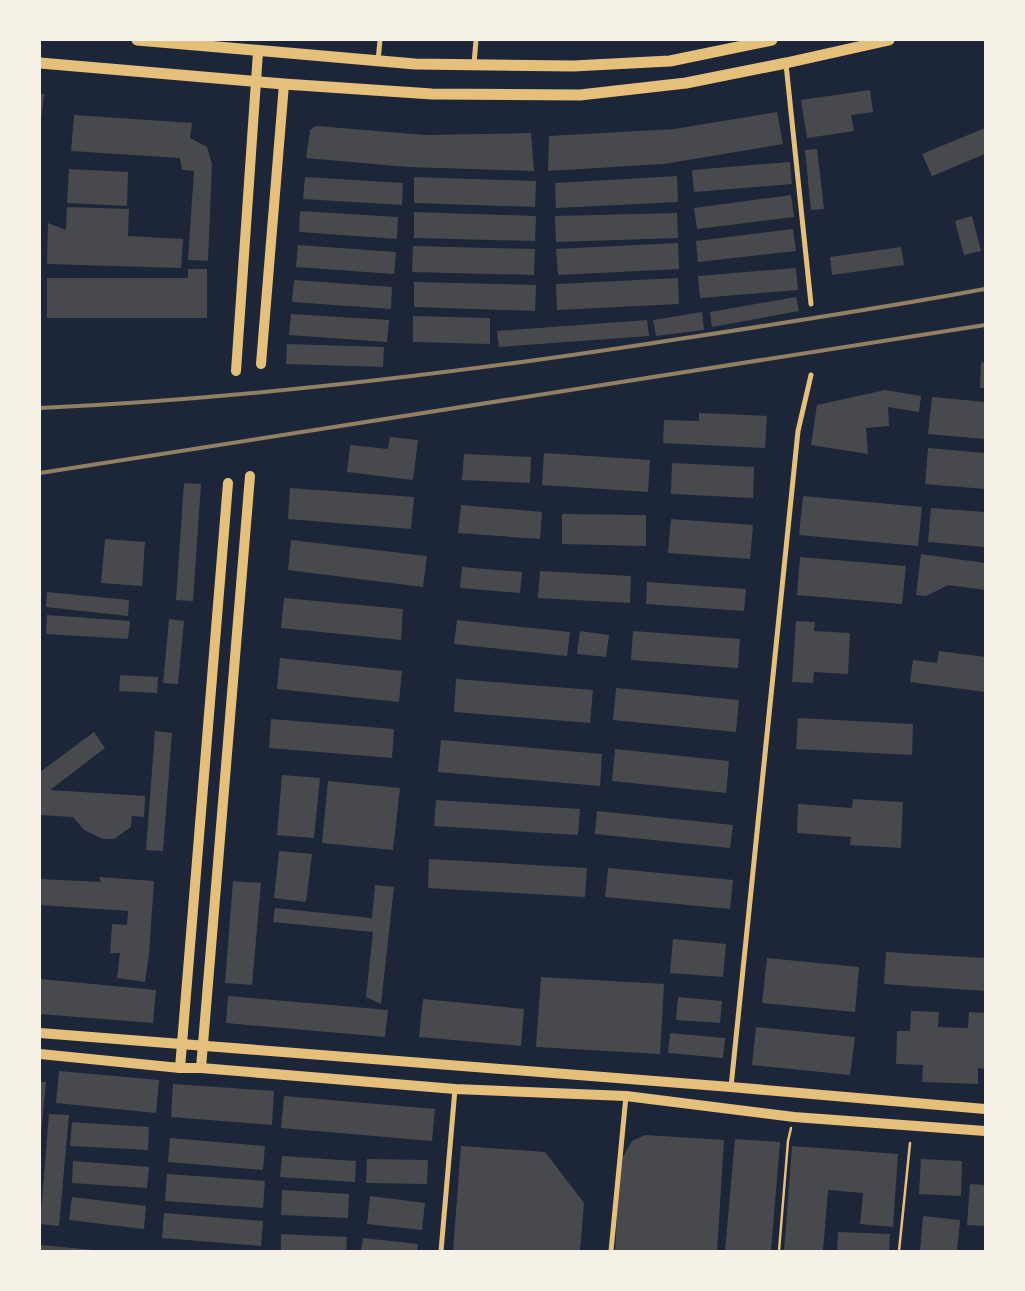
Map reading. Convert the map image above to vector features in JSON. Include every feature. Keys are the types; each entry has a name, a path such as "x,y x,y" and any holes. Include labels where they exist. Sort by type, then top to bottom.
{"main road":[{"path":"137,40 258,52 415,64 573,66 670,61 772,40"},
{"path":"40,62 256,82 432,94 580,95 686,83 889,40"},
{"path":"236,371 258,52"},
{"path":"261,364 284,84"},
{"path":"201,1068 250,476"},
{"path":"180,1068 228,483"},
{"path":"40,1033 731,1087 985,1109"},
{"path":"40,1054 180,1068 201,1068 455,1089 626,1096 794,1117 985,1131"}],"street":[{"path":"378,61 380,40"},
{"path":"474,65 476,40"},
{"path":"786,63 812,304"},
{"path":"731,1087 798,430 811,375"},
{"path":"441,1251 455,1089"},
{"path":"611,1251 626,1096"}],"path":[{"path":"779,1251 788,1141 794,1117"},
{"path":"899,1251 910,1143"}],"shaded area":[{"path":"40,40 985,40 985,1251 40,1251"}],"building":[{"path":"870,90 873,112 851,115 854,131 807,138 801,100"},
{"path":"40,94 44,94 41,121 40,121"},
{"path":"777,112 783,144 664,164 548,171 549,136 674,129"},
{"path":"74,115 192,123 190,138 207,147 212,164 208,261 188,260 194,171 182,170 180,158 71,151"},
{"path":"316,126 426,135 531,133 534,171 408,167 306,158 310,130"},
{"path":"985,128 985,154 932,176 922,154"},
{"path":"817,149 824,209 811,210 805,150"},
{"path":"790,162 792,184 694,192 692,170"},
{"path":"69,169 128,172 127,206 67,203"},
{"path":"677,176 678,202 556,208 555,183"},
{"path":"305,177 403,183 402,205 303,199"},
{"path":"414,177 536,181 535,207 414,203"},
{"path":"791,195 794,217 697,229 694,208"},
{"path":"67,207 129,209 128,236 183,239 181,268 47,264 48,223 66,230"},
{"path":"300,211 398,217 397,239 299,232"},
{"path":"414,212 536,216 535,241 414,238"},
{"path":"677,213 678,238 556,242 555,216"},
{"path":"972,216 981,251 964,255 955,221"},
{"path":"793,229 796,251 698,262 696,241"},
{"path":"678,243 679,269 558,275 556,249"},
{"path":"298,245 396,252 394,274 296,267"},
{"path":"413,246 535,249 534,275 412,272"},
{"path":"901,247 904,265 832,275 830,257"},
{"path":"796,268 798,290 700,298 698,276"},
{"path":"188,269 207,269 207,318 47,318 47,278 188,278"},
{"path":"678,278 679,304 557,310 556,284"},
{"path":"294,280 392,287 391,309 292,302"},
{"path":"414,282 536,285 535,311 414,307"},
{"path":"796,297 799,311 712,327 710,312"},
{"path":"702,312 704,330 656,336 653,320"},
{"path":"291,314 389,320 387,342 289,335"},
{"path":"413,316 490,318 490,344 413,342"},
{"path":"647,320 649,336 499,347 497,331"},
{"path":"287,344 384,347 383,367 286,364"},
{"path":"981,362 985,363 985,388 980,388"},
{"path":"885,390 921,396 919,412 888,407 889,426 866,428 868,454 811,445 817,405"},
{"path":"932,397 985,402 985,439 928,434"},
{"path":"699,413 767,416 765,448 663,443 664,420 699,421"},
{"path":"390,437 418,440 413,480 347,472 350,445 388,449"},
{"path":"928,448 985,453 985,489 925,484"},
{"path":"544,453 650,460 648,492 542,485"},
{"path":"464,454 531,457 530,483 462,480"},
{"path":"672,463 754,467 753,498 671,494"},
{"path":"184,483 201,484 193,601 176,600"},
{"path":"290,488 414,497 411,529 288,519"},
{"path":"803,496 922,507 918,546 799,535"},
{"path":"461,505 542,512 540,539 458,533"},
{"path":"931,508 985,512 985,547 928,542"},
{"path":"562,514 646,515 646,546 562,544"},
{"path":"671,519 753,525 750,559 668,553"},
{"path":"105,539 145,542 142,586 101,583"},
{"path":"291,540 427,556 423,587 288,570"},
{"path":"921,554 985,563 985,590 948,585 926,596 916,595"},
{"path":"800,557 906,566 902,604 797,595"},
{"path":"462,567 522,572 520,593 460,588"},
{"path":"540,571 631,576 630,603 538,598"},
{"path":"647,582 746,589 744,611 646,604"},
{"path":"47,592 129,600 128,616 46,607"},
{"path":"284,598 403,609 401,640 281,628"},
{"path":"47,615 130,621 128,639 46,634"},
{"path":"169,619 184,621 178,684 163,683"},
{"path":"457,620 570,632 567,656 454,644"},
{"path":"796,621 815,622 814,631 850,633 848,674 814,672 813,683 792,682"},
{"path":"580,631 609,635 606,657 577,654"},
{"path":"633,631 740,639 738,668 631,660"},
{"path":"939,651 985,657 985,692 910,682 913,660 937,663"},
{"path":"280,658 402,671 399,702 277,689"},
{"path":"120,675 158,677 157,693 119,691"},
{"path":"456,679 593,690 590,723 454,712"},
{"path":"616,688 739,700 736,732 613,720"},
{"path":"798,718 913,724 912,755 796,749"},
{"path":"271,719 394,729 392,758 269,748"},
{"path":"155,731 172,733 163,851 146,850"},
{"path":"94,732 105,748 50,790 145,796 144,817 132,816 131,827 114,839 103,839 84,830 73,817 40,815 40,772"},
{"path":"441,740 602,754 600,786 438,772"},
{"path":"615,749 729,761 726,793 612,781"},
{"path":"282,775 320,778 314,838 277,835"},
{"path":"328,781 400,788 393,850 322,843"},
{"path":"853,799 903,802 901,848 850,845 851,837 797,833 798,804 852,808"},
{"path":"436,800 580,809 578,835 434,826"},
{"path":"597,811 733,825 730,848 595,834"},
{"path":"279,851 312,854 306,902 274,898"},
{"path":"429,859 587,868 585,897 428,888"},
{"path":"608,868 733,880 730,909 605,897"},
{"path":"99,877 154,881 149,955 145,982 117,978 120,953 110,953 112,924 127,925 128,911 40,905 40,879 101,882"},
{"path":"233,881 261,883 252,985 225,983"},
{"path":"375,885 394,887 381,1004 366,997 373,932 273,922 275,908 372,918"},
{"path":"673,939 726,944 723,977 670,973"},
{"path":"886,952 985,958 985,991 884,984"},
{"path":"767,958 859,967 855,1012 762,1003"},
{"path":"541,977 664,984 660,1054 536,1047"},
{"path":"40,979 156,990 153,1023 40,1014"},
{"path":"228,996 388,1010 385,1037 226,1023"},
{"path":"678,997 722,1001 720,1023 676,1020"},
{"path":"423,999 524,1009 521,1046 419,1037"},
{"path":"911,1011 939,1012 938,1027 968,1028 969,1012 985,1013 985,1069 978,1068 978,1084 922,1082 923,1065 896,1064 897,1031 910,1031"},
{"path":"756,1027 855,1037 850,1075 752,1065"},
{"path":"670,1033 725,1038 723,1058 668,1053"},
{"path":"59,1071 159,1080 156,1113 56,1103"},
{"path":"40,1082 46,1082 41,1134 40,1134"},
{"path":"173,1084 274,1091 272,1125 171,1117"},
{"path":"284,1096 435,1109 432,1141 281,1128"},
{"path":"49,1114 69,1115 59,1226 40,1224"},
{"path":"72,1122 149,1127 148,1150 70,1146"},
{"path":"645,1135 724,1140 717,1251 615,1251 620,1162 632,1141"},
{"path":"170,1138 265,1146 263,1170 168,1162"},
{"path":"735,1139 780,1142 771,1251 725,1251"},
{"path":"461,1146 545,1152 584,1203 580,1251 453,1251"},
{"path":"792,1146 898,1154 893,1227 860,1224 863,1193 828,1190 823,1251 784,1251"},
{"path":"282,1156 356,1161 355,1182 280,1177"},
{"path":"367,1159 428,1160 427,1184 366,1183"},
{"path":"921,1159 962,1161 961,1196 919,1194"},
{"path":"73,1161 149,1167 147,1188 72,1183"},
{"path":"167,1174 265,1181 263,1208 165,1201"},
{"path":"970,1184 985,1185 985,1226 967,1225"},
{"path":"282,1190 349,1194 348,1218 281,1215"},
{"path":"370,1196 425,1203 422,1230 367,1224"},
{"path":"72,1197 146,1206 144,1229 69,1220"},
{"path":"164,1213 263,1221 261,1246 162,1238"},
{"path":"923,1216 960,1220 957,1251 920,1251"},
{"path":"838,1232 890,1234 889,1251 837,1251"},
{"path":"281,1234 347,1237 346,1251 281,1251"},
{"path":"363,1238 418,1244 417,1251 361,1251"},
{"path":"41,1245 94,1250 94,1251 41,1251"}],"railway":[{"path":"40,408 286,390 449,372 765,326 985,289"},
{"path":"40,473 985,325"}]}
